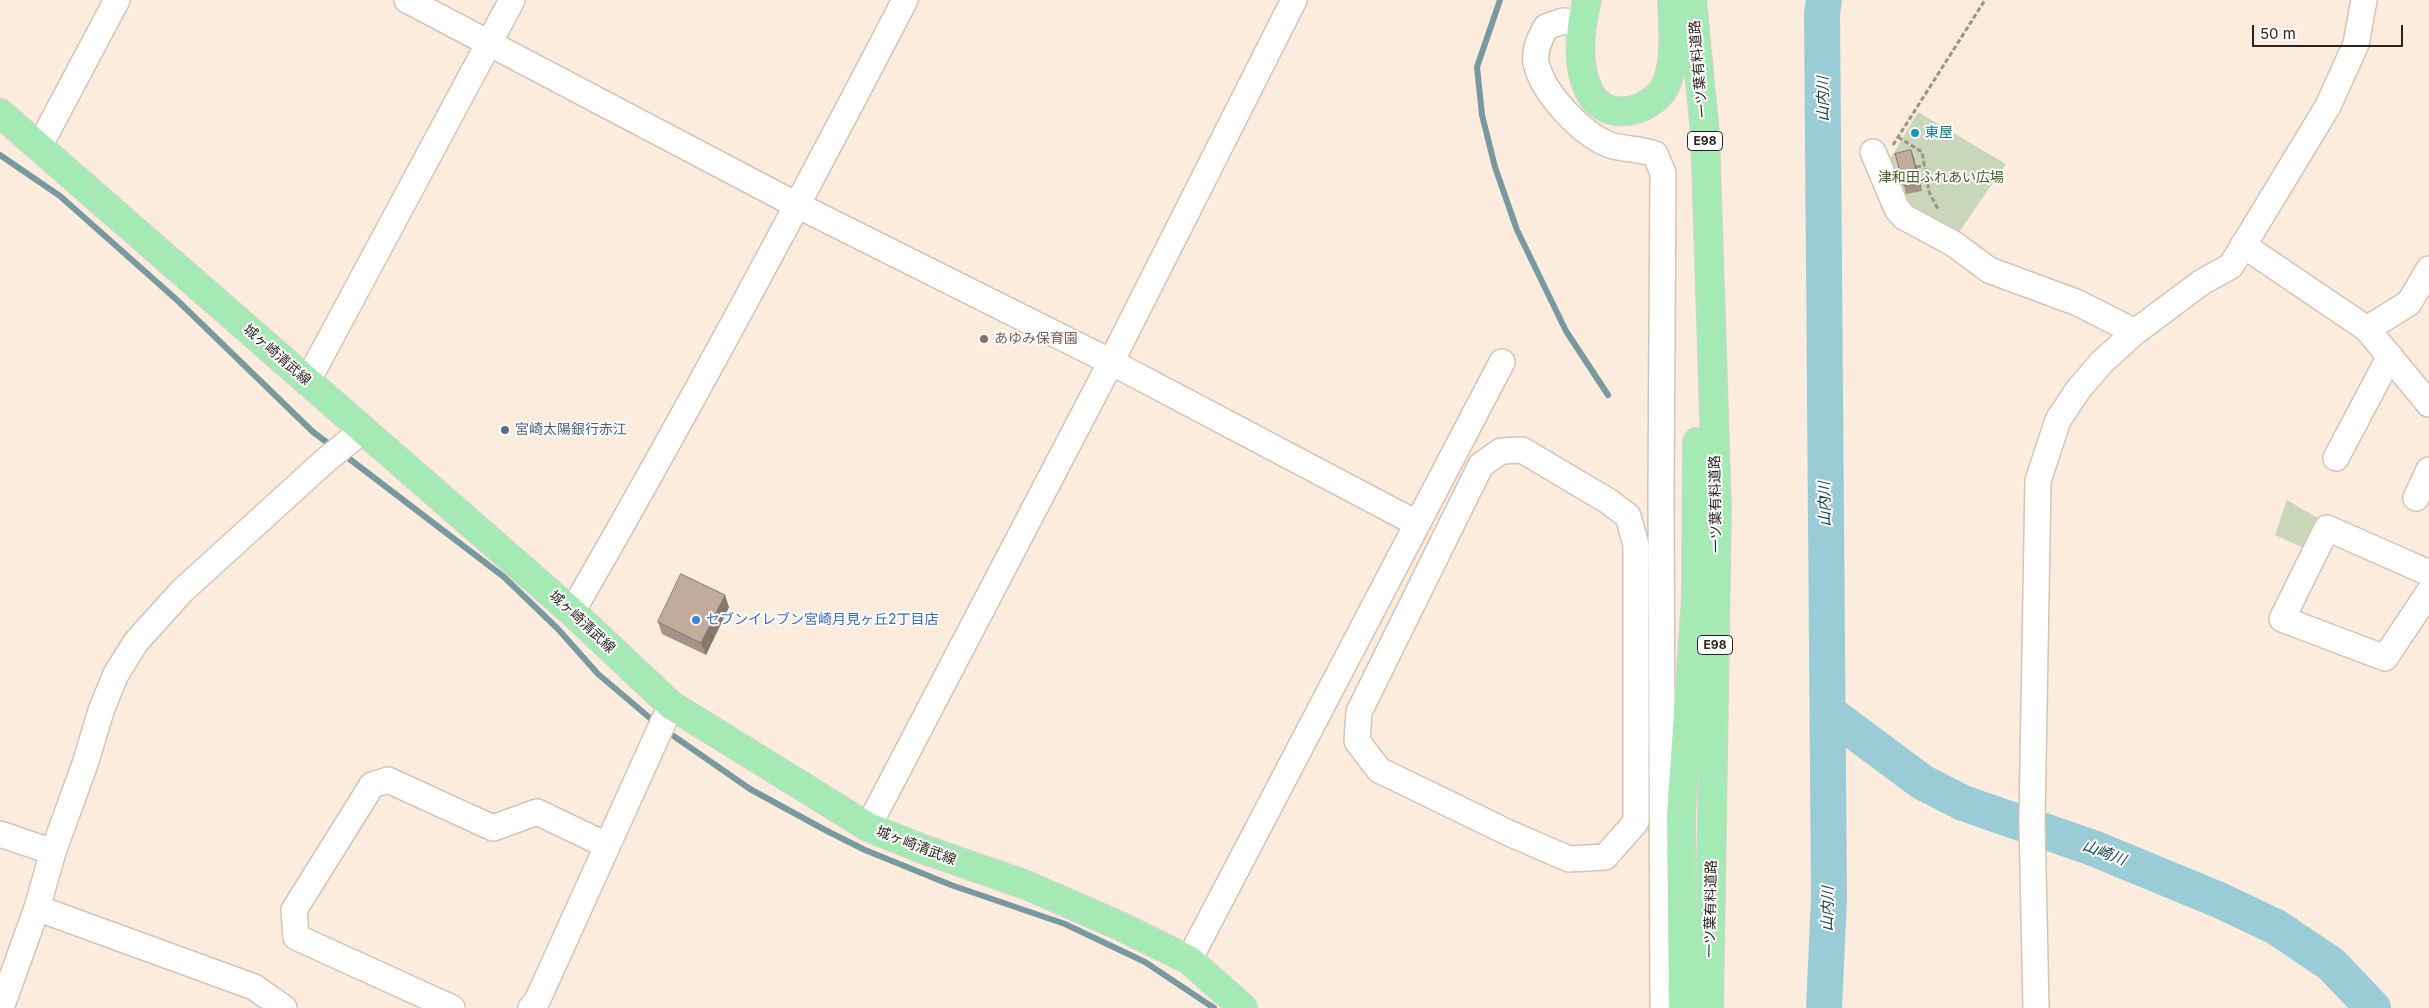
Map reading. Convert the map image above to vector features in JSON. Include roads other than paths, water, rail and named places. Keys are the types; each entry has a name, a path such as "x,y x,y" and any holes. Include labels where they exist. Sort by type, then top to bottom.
{"main road":[{"path":"1584,11 1580,54 1583,77 1591,95 1603,106 1614,110 1630,112 1646,107 1661,95 1668,79 1674,36 1672,0"},
{"name":"一ツ葉有料道路","path":"1692,0 1705,133 1717,508 1709,1008"},
{"name":"城ヶ崎清武線","path":"0,113 308,382 356,436 572,612 669,710 868,827 920,848 1026,885 1120,926 1189,960 1243,1008"},
{"path":"1683,1008 1681,815 1696,597 1698,370 1710,282"}],"street":[{"path":"39,147 117,0"},
{"path":"407,0 798,206 1111,362 1416,523"},
{"path":"308,382 512,0"},
{"path":"572,612 638,498 798,206 905,0"},
{"path":"868,827 1111,362 1294,0"},
{"path":"2036,1008 2032,821 2038,481 2058,420 2078,390 2102,362 2135,332 2202,282 2231,266 2328,106 2356,44 2364,0"},
{"path":"1584,11 1546,27 1537,46 1536,63 1551,95 1591,133 1610,145 1638,149 1655,154 1663,173 1661,502 1663,1008"},
{"path":"1876,159 1897,209 1904,218 1954,244 1989,270 2078,303 2135,332"},
{"path":"2243,245 2367,329 2429,404"},
{"path":"2367,329 2408,303 2429,269"},
{"path":"2336,458 2390,356"},
{"path":"1189,960 1416,523 1502,362"},
{"path":"2,997 37,908 53,852 85,764 102,708 116,674 136,642 182,591 356,436"},
{"path":"1501,450 1522,450 1608,501 1628,516 1636,545 1636,822 1605,857 1569,859 1511,834 1378,770 1357,741 1359,712 1433,563 1481,465 1501,450"},
{"path":"2416,498 2429,470"},
{"path":"2429,573 2327,528 2282,619 2385,658 2429,592"},
{"path":"1404,546 1433,563"},
{"path":"531,1008 537,1001 606,845 669,710"},
{"path":"452,1008 296,937 294,910 372,786 388,780 493,828 537,812 606,845"},
{"path":"0,834 53,852"},
{"path":"37,908 254,987 284,1008"}],"waterway":[{"path":"1500,0 1477,67 1482,115 1495,167 1517,230 1566,331 1608,395"},
{"name":"山内川","path":"1824,0 1822,14 1829,898 1824,1008"},
{"path":"0,155 60,196 177,300 313,432 333,447"},
{"path":"343,454 504,577 558,629 598,674 657,724"},
{"name":"山崎川","path":"1828,712 1922,782 1963,803 2093,848 2219,900 2276,927 2331,964 2373,1008"},
{"path":"665,730 750,789 827,831 865,850 951,885 1065,924 1145,962 1214,1008"}],"place":[{"name":"東屋","path":"1915,133"},
{"name":"あゆみ保育園","path":"984,339"},
{"name":"宮崎太陽銀行赤江","path":"505,430"},
{"name":"セブンイレブン宮崎月見ヶ丘2丁目店","path":"696,620"}],"park label":[{"name":"津和田ふれあい広場","path":"1941,178"}]}
